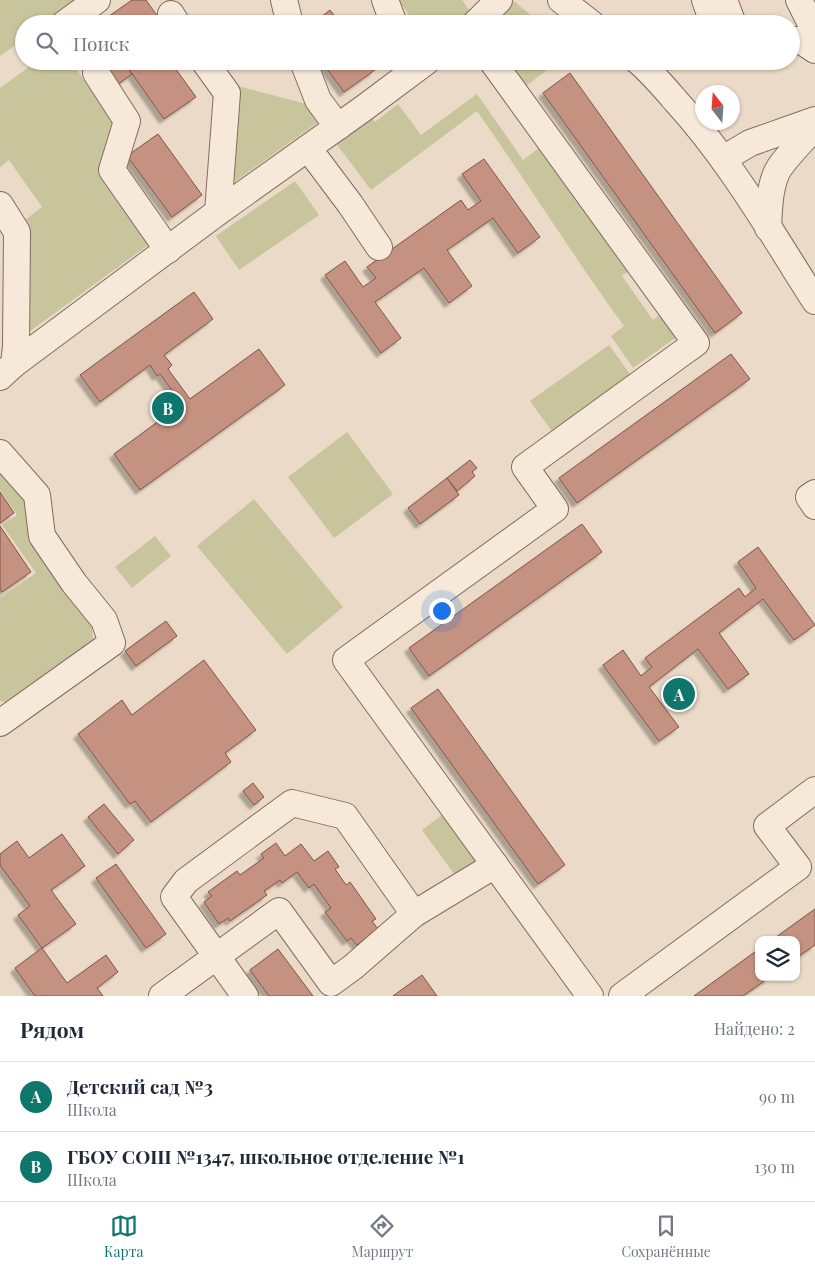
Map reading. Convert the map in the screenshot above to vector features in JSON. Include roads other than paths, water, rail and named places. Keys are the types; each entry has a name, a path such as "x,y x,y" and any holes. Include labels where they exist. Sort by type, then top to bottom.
{"street":[{"path":"76,15 97,0"},
{"path":"284,0 288,15"},
{"path":"385,0 391,15"},
{"path":"484,15 499,0"},
{"path":"561,0 580,15"},
{"path":"704,0 710,15"},
{"path":"724,0 730,15"},
{"path":"799,0 815,31"},
{"path":"800,40 815,50"},
{"path":"210,70 227,93 218,212"},
{"path":"306,70 318,100 338,126"},
{"path":"499,70 696,343 525,467 555,509 346,660 590,996"},
{"path":"649,70 694,121 723,159 815,300"},
{"path":"7,371 218,212 338,126 401,71"},
{"path":"96,73 127,121 112,170 168,250"},
{"path":"723,159 750,144 815,120"},
{"path":"768,228 770,200 776,174 787,158 815,126"},
{"path":"308,148 379,247"},
{"path":"0,205 17,232 16,347 7,371"},
{"path":"0,453 36,495 42,536 74,583 104,620 112,643 0,722"},
{"path":"815,493 809,498 815,506"},
{"path":"622,996 798,867 767,826 815,790"},
{"path":"245,996 174,898 186,880 292,803 345,816 414,914"},
{"path":"162,996 279,911 331,983 353,967 414,914 495,865"}],"place":[{"name":"ГБОУ СОШ №1347, школьное отделение №1","path":"168,408"},
{"name":"Детский сад №3","path":"679,694"}]}
